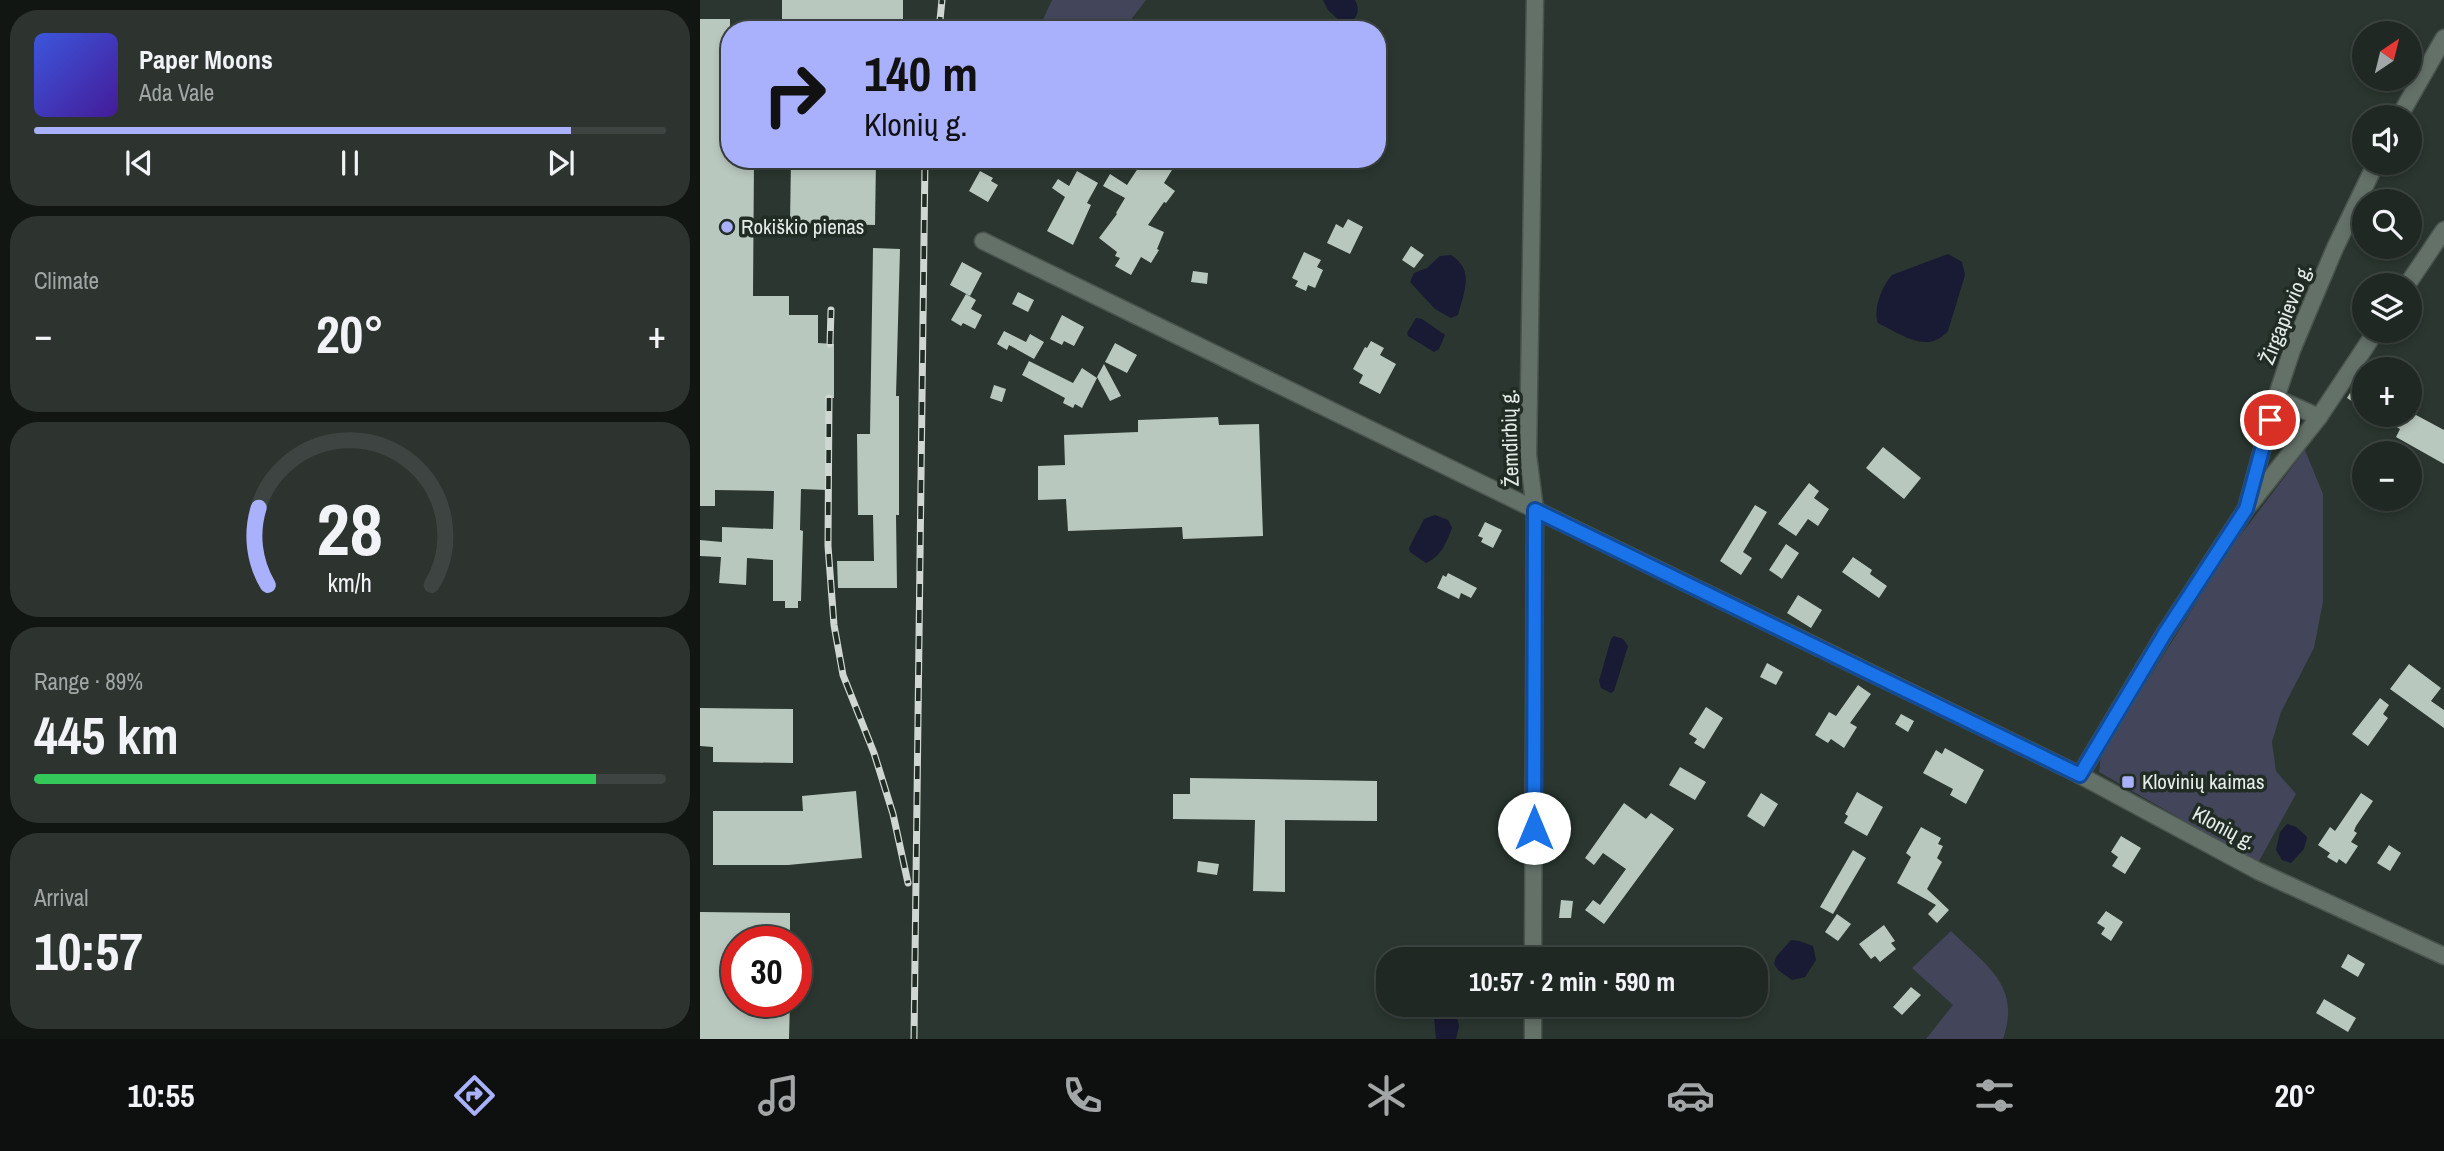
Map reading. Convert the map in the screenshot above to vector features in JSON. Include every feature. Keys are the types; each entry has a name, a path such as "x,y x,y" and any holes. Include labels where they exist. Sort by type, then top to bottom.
{"street":[{"name":"Žemdirbių g.","path":"1534,947 1535,510 1528,455 1535,0"},
{"path":"2406,105 2444,38"},
{"name":"Žirgapievio g.","path":"2080,775 2165,633 2246,509 2292,350 2335,248 2370,175"},
{"path":"2415,273 2444,230"},
{"name":"Klonių g.","path":"983,241 2080,775 2258,871 2444,956"},
{"path":"2246,509 2319,417 2368,343"},
{"path":"2276,398 2319,417"},
{"path":"1533,1017 1533,1039"}],"shaded area":[{"path":"1052,0 1146,0 1130,21 1042,21"},
{"path":"1323,0 1355,0 1358,10 1352,21 1340,21 1328,10"},
{"path":"1948,254 1962,262 1965,275 1948,331 1940,338 1923,342 1905,337 1878,323 1879,298 1892,275"},
{"path":"1451,255 1463,267 1466,282 1458,315 1451,318 1435,309 1410,282 1414,273 1427,268 1440,256"},
{"path":"1416,318 1422,319 1445,335 1439,349 1434,352 1408,336 1407,333"},
{"path":"2305,450 2323,494 2323,602 2314,648 2281,712 2272,742 2276,771 2296,794 2258,863 2099,772 2101,755 2230,549"},
{"path":"1435,515 1448,520 1452,528 1440,553 1426,563 1410,552 1409,548 1424,519"},
{"path":"1614,636 1623,639 1628,646 1614,691 1611,693 1601,688 1599,681"},
{"path":"2287,824 2296,827 2307,837 2304,849 2291,863 2282,860 2276,850 2280,832"},
{"path":"1951,931 1987,966 2004,990 2008,1004 2008,1020 2003,1039 1926,1039 1953,1005 1912,968"},
{"path":"1791,940 1813,946 1816,960 1805,977 1792,980 1774,964 1776,957"},
{"path":"1434,1017 1457,1017 1459,1026 1456,1039 1436,1039"}],"building":[{"path":"782,0 903,0 903,21 782,21"},
{"name":"Rokiškio pienas","path":"700,19 730,19 721,21 721,168 754,168 753,296 789,296 789,315 818,315 818,343 834,344 834,398 829,398 827,490 801,489 800,530 803,531 801,601 798,601 798,608 785,608 785,601 773,601 773,560 747,558 746,585 719,583 721,557 700,556 700,540 722,542 722,527 773,529 774,491 715,490 715,506 700,506"},
{"path":"791,168 876,168 875,225 790,223"},
{"path":"1138,168 1169,168 1172,170 1164,183 1175,191 1148,225 1164,232 1157,249 1159,250 1151,263 1141,257 1131,275 1115,266 1120,258 1115,256 1117,252 1099,238 1125,198 1103,186 1110,174 1127,185"},
{"path":"980,171 993,178 991,181 998,185 988,202 969,191"},
{"path":"1077,171 1098,183 1087,203 1091,205 1073,245 1047,231 1065,197 1052,188 1058,179 1069,186"},
{"path":"1348,219 1363,227 1350,254 1327,243 1336,224 1343,228"},
{"path":"1411,246 1424,255 1414,268 1402,260"},
{"path":"873,248 900,249 896,396 899,396 897,588 838,588 837,561 874,561 873,515 858,515 857,434 870,434"},
{"path":"1304,252 1321,260 1317,267 1323,270 1315,288 1308,285 1306,291 1295,286 1298,281 1292,278"},
{"path":"962,262 982,273 970,296 950,285"},
{"path":"1193,271 1208,273 1207,284 1191,282"},
{"path":"1018,292 1034,300 1028,312 1012,304"},
{"path":"966,294 976,300 971,309 982,315 975,329 963,323 961,326 951,320"},
{"path":"1062,315 1084,327 1074,346 1064,341 1062,345 1050,339"},
{"path":"1004,331 1026,342 1030,334 1044,342 1034,359 1009,345 1007,350 997,344"},
{"path":"1371,341 1384,348 1380,355 1396,364 1380,394 1359,383 1363,375 1353,369"},
{"path":"1115,343 1137,355 1127,373 1105,362"},
{"path":"1029,361 1073,383 1082,368 1097,378 1082,408 1075,404 1073,408 1063,403 1065,398 1022,375"},
{"path":"1104,364 1121,396 1110,401 1097,377"},
{"path":"994,385 1006,389 1002,402 990,398"},
{"path":"1218,417 1219,425 1259,424 1263,536 1183,539 1182,527 1068,531 1066,499 1038,500 1038,466 1065,465 1064,435 1138,432 1138,420"},
{"path":"2422,418 2444,430 2444,464 2422,452 2422,441 2403,441 2396,437 2400,429 2396,427 2422,427"},
{"path":"1883,447 1921,478 1904,499 1866,468"},
{"path":"1809,483 1819,491 1814,498 1829,509 1818,526 1808,519 1796,536 1778,524"},
{"path":"1755,505 1767,512 1743,552 1752,558 1741,575 1720,561"},
{"path":"1485,522 1502,530 1493,548 1481,542 1483,538 1478,536"},
{"path":"1786,544 1799,553 1782,579 1769,570"},
{"path":"1853,557 1872,570 1870,574 1887,586 1879,598 1842,572"},
{"path":"1448,573 1477,588 1471,598 1461,593 1459,599 1437,588 1443,575 1446,577"},
{"path":"1798,595 1822,610 1811,628 1787,613"},
{"path":"1767,663 1783,672 1776,685 1760,677"},
{"path":"2409,664 2441,688 2431,701 2444,710 2444,728 2390,689"},
{"path":"1858,685 1871,694 1850,723 1857,727 1844,748 1831,739 1828,743 1815,735 1829,712 1836,716"},
{"path":"2380,698 2389,705 2383,714 2388,718 2368,746 2352,734"},
{"path":"1706,707 1723,718 1704,749 1694,743 1697,739 1689,734"},
{"path":"700,708 793,709 793,763 713,762 713,747 700,746"},
{"path":"1901,714 1914,721 1908,732 1895,724"},
{"path":"1945,748 1984,770 1966,804 1950,795 1953,789 1923,773 1936,750 1942,754"},
{"path":"1680,767 1706,782 1695,800 1669,785"},
{"path":"1190,778 1377,781 1377,821 1285,820 1285,892 1253,891 1255,820 1173,819 1173,794 1190,794"},
{"path":"856,791 862,858 788,865 713,865 713,811 803,811 802,796"},
{"path":"1857,792 1883,807 1867,836 1844,823 1848,816 1845,814"},
{"path":"1761,793 1778,804 1764,827 1747,816"},
{"path":"2361,793 2373,801 2354,831 2357,833 2351,842 2358,846 2346,864 2339,859 2337,863 2327,857 2330,853 2318,845 2330,827 2335,831"},
{"path":"1624,803 1646,819 1651,813 1674,829 1604,924 1585,910 1593,900 1600,905 1626,869 1603,853 1594,865 1585,858"},
{"path":"1921,827 1941,838 1938,844 1943,846 1937,858 1942,862 1927,889 1949,910 1937,923 1928,914 1936,905 1897,883 1911,857 1906,853"},
{"path":"2121,836 2141,848 2125,874 2112,866 2118,857 2111,852"},
{"path":"2389,845 2401,853 2390,871 2377,863"},
{"path":"1853,850 1866,858 1833,914 1820,907"},
{"path":"1198,861 1219,864 1217,875 1197,872"},
{"path":"1561,900 1573,901 1571,918 1559,918"},
{"path":"2106,911 2123,922 2111,941 2101,934 2105,928 2097,923"},
{"path":"700,912 790,913 790,926 721,926 721,1017 790,1017 789,1039 700,1039"},
{"path":"1837,914 1851,924 1838,941 1825,932"},
{"path":"1884,925 1895,941 1891,943 1896,949 1880,962 1875,956 1871,959 1859,944"},
{"path":"2348,954 2365,964 2358,977 2341,967"},
{"path":"1911,987 1921,995 1902,1015 1893,1007"},
{"path":"2324,999 2356,1018 2348,1032 2316,1013"}],"railway":[{"path":"940,21 942,0"},
{"path":"914,1039 925,168"},
{"path":"830,344 831,310"},
{"path":"829,398 828,546 834,625 843,675 874,753 893,814 908,883"}],"place":[{"name":"Rokiškio pienas","path":"727,227"},
{"name":"Klovinių kaimas","path":"2128,782"}],"route":[{"path":"1534,828 1535,510 2080,775 2165,633 2246,509 2270,420"}]}
